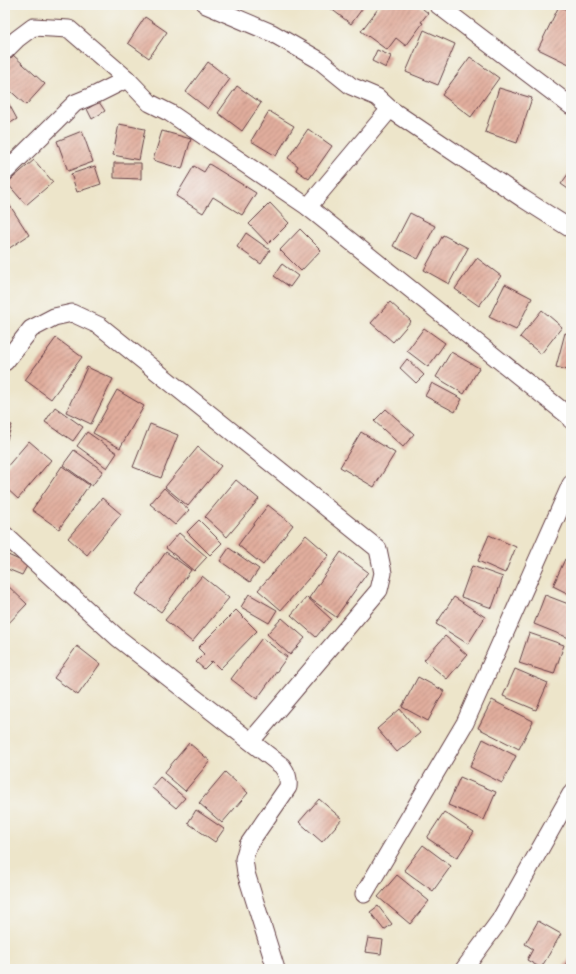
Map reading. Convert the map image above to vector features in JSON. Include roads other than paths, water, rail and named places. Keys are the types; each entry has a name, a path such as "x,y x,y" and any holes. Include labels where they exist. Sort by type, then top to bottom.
{"street":[{"path":"206,5 272,33 319,60 351,86 377,97 390,109 571,229"},
{"path":"438,5 571,106"},
{"path":"5,51 17,39 33,27 69,29 127,79 150,103 170,113 308,207 449,319 570,417 571,420"},
{"path":"5,172 75,103 127,79"},
{"path":"308,207 390,109"},
{"path":"5,362 31,329 54,317 72,313 100,326 378,549 383,573 379,590 250,741"},
{"path":"364,894 466,723 571,484"},
{"path":"5,535 118,638 282,766 286,771 289,779 288,787 248,845 244,859 246,873 276,969"},
{"path":"464,969 500,920 571,794"}]}
